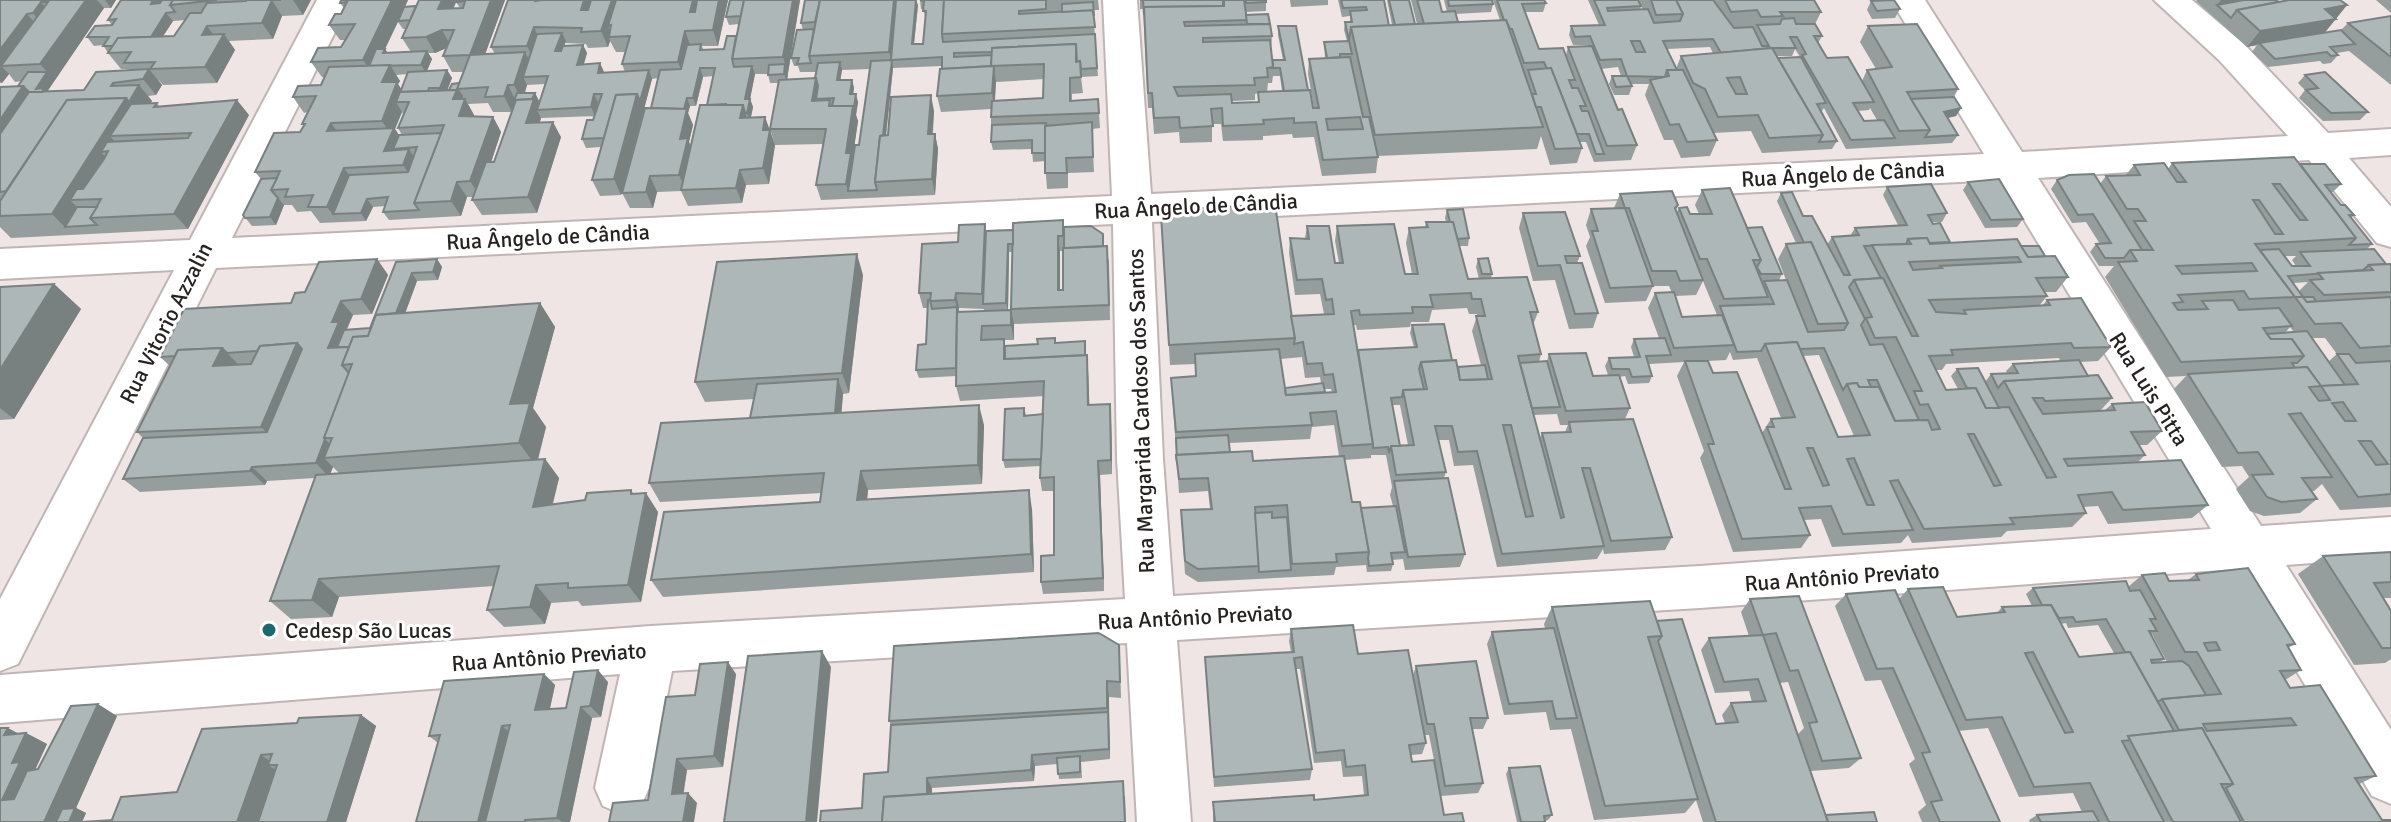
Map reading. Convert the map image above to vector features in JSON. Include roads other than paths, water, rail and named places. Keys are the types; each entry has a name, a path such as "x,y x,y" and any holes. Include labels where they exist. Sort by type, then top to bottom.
{"street":[{"name":"Rua Vitorio Azzalin","path":"0,648 334,0"},
{"name":"Rua Margarida Cardoso dos Santos","path":"1120,0 1132,209 1140,459 1164,822"},
{"name":"Rua Luis Pitta","path":"1908,0 2391,778"},
{"path":"2171,0 2251,72 2391,233"},
{"name":"Rua Ângelo de Cândia","path":"0,264 2012,166 2391,142"},
{"name":"Rua Antônio Previato","path":"0,699 651,649 1700,587 2391,537"},
{"path":"622,788 651,649"}],"place":[{"name":"Cedesp São Lucas","path":"269,630"}]}
